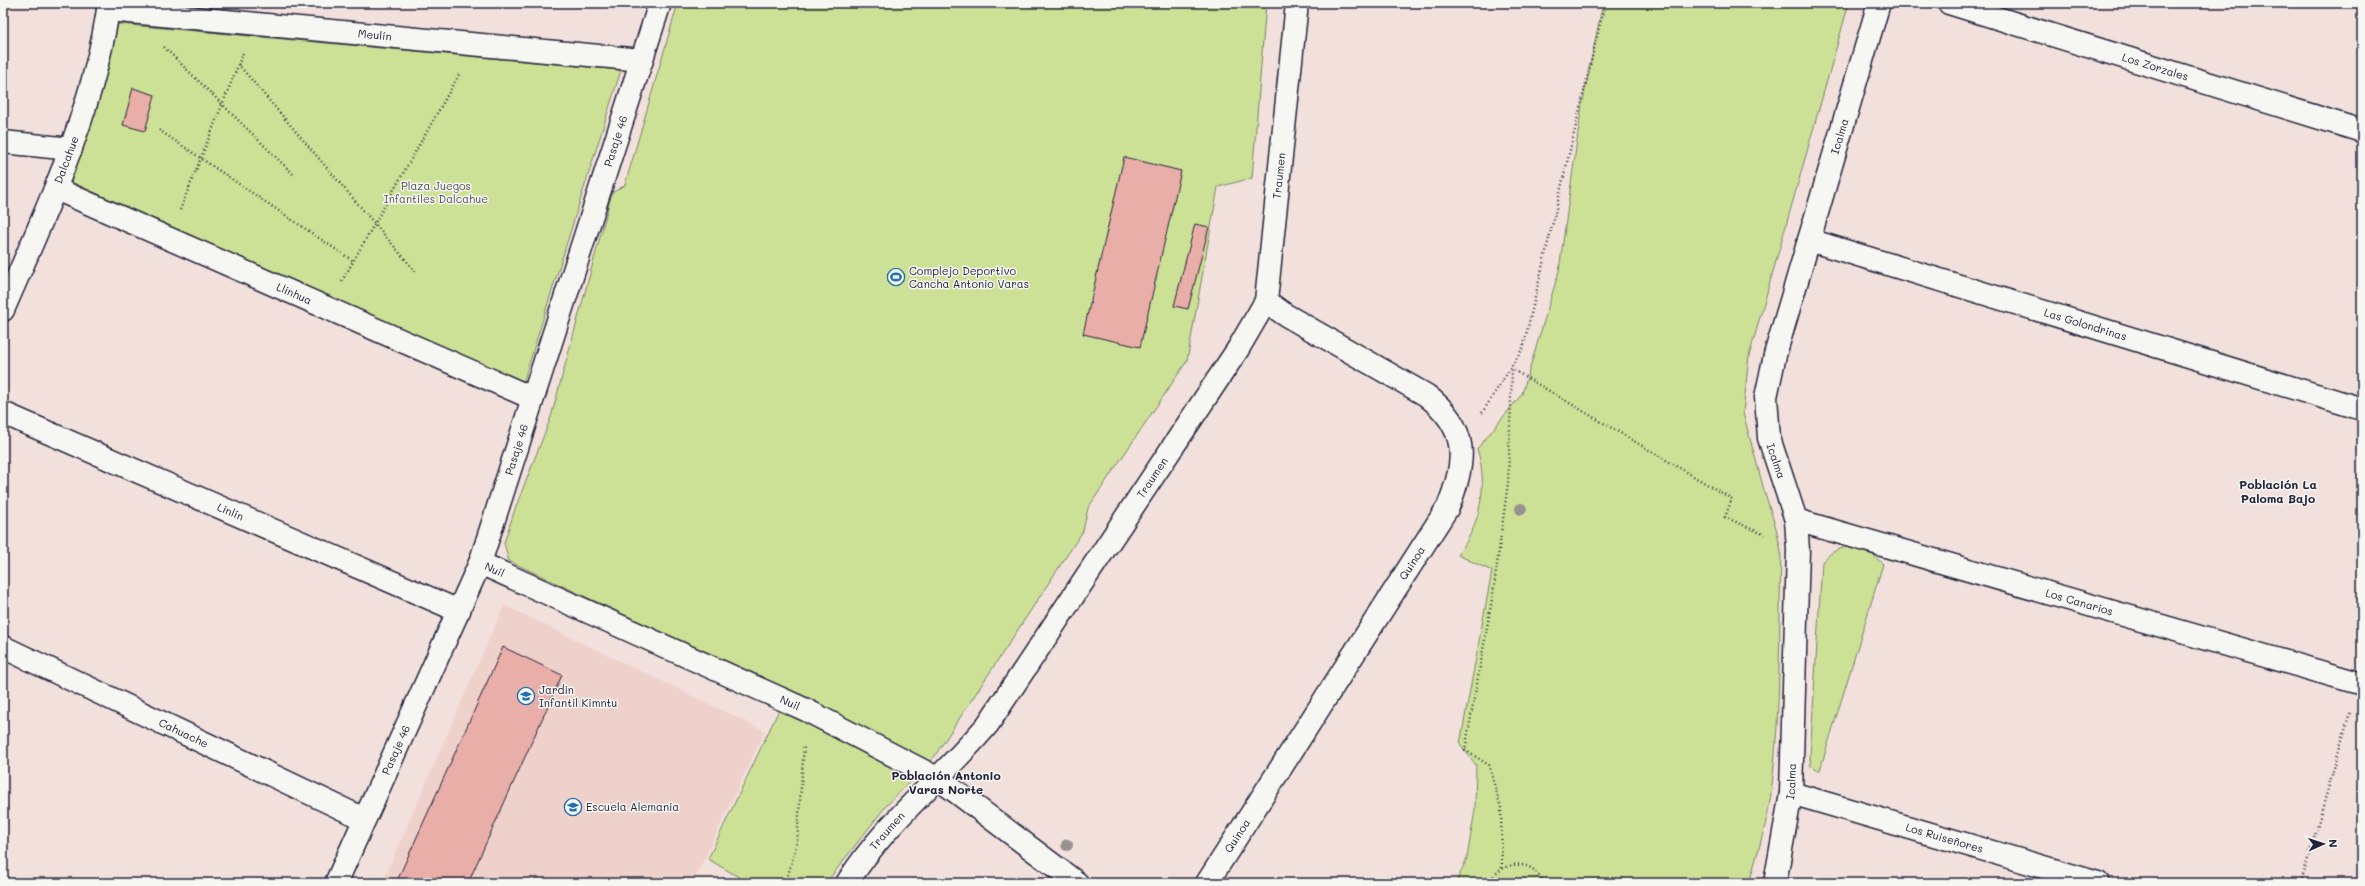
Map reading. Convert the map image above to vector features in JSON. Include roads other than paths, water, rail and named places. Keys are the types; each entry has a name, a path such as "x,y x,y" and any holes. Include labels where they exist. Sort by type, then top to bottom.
{"street":[{"name":"Pasaje 46","path":"336,883 480,563 660,3"},
{"name":"Traumen","path":"848,883 877,842 906,809 939,779 988,724 1238,349 1266,301 1297,3"},
{"name":"Icalma","path":"1775,883 1791,793 1798,550 1796,520 1768,438 1766,397 1775,355 1879,3"},
{"name":"Los Zorzales","path":"1949,3 2362,131"},
{"name":"Meulín","path":"108,7 129,12 642,60"},
{"name":"Dalcahue","path":"3,310 56,189 71,148 90,92 108,7"},
{"path":"3,142 71,148"},
{"name":"Llinhua","path":"56,189 532,398"},
{"name":"Las Golondrinas","path":"1810,240 2362,409"},
{"name":"Quinoa","path":"1207,883 1448,507 1458,484 1461,463 1461,445 1455,428 1443,408 1426,395 1284,314 1266,301"},
{"name":"Linlín","path":"3,413 459,611"},
{"name":"Los Canarios","path":"1796,520 2360,683"},
{"name":"Nuil","path":"480,563 806,710 939,779 1077,883"},
{"name":"Cahuache","path":"4,650 364,819"},
{"name":"Los Ruiseñores","path":"1791,793 2098,883"}],"place":[{"name":"Complejo Deportivo Cancha Antonio Varas","path":"896,277"},
{"name":"Jardin Infantil Kimntu","path":"526,696"},
{"name":"Escuela Alemania","path":"573,807"}],"district":[{"name":"Población La Paloma Bajo","path":"2278,492"},
{"name":"Población Antonio Varas Norte","path":"946,783"}],"park label":[{"name":"Plaza Juegos Infantiles Dalcahue","path":"436,192"}]}
